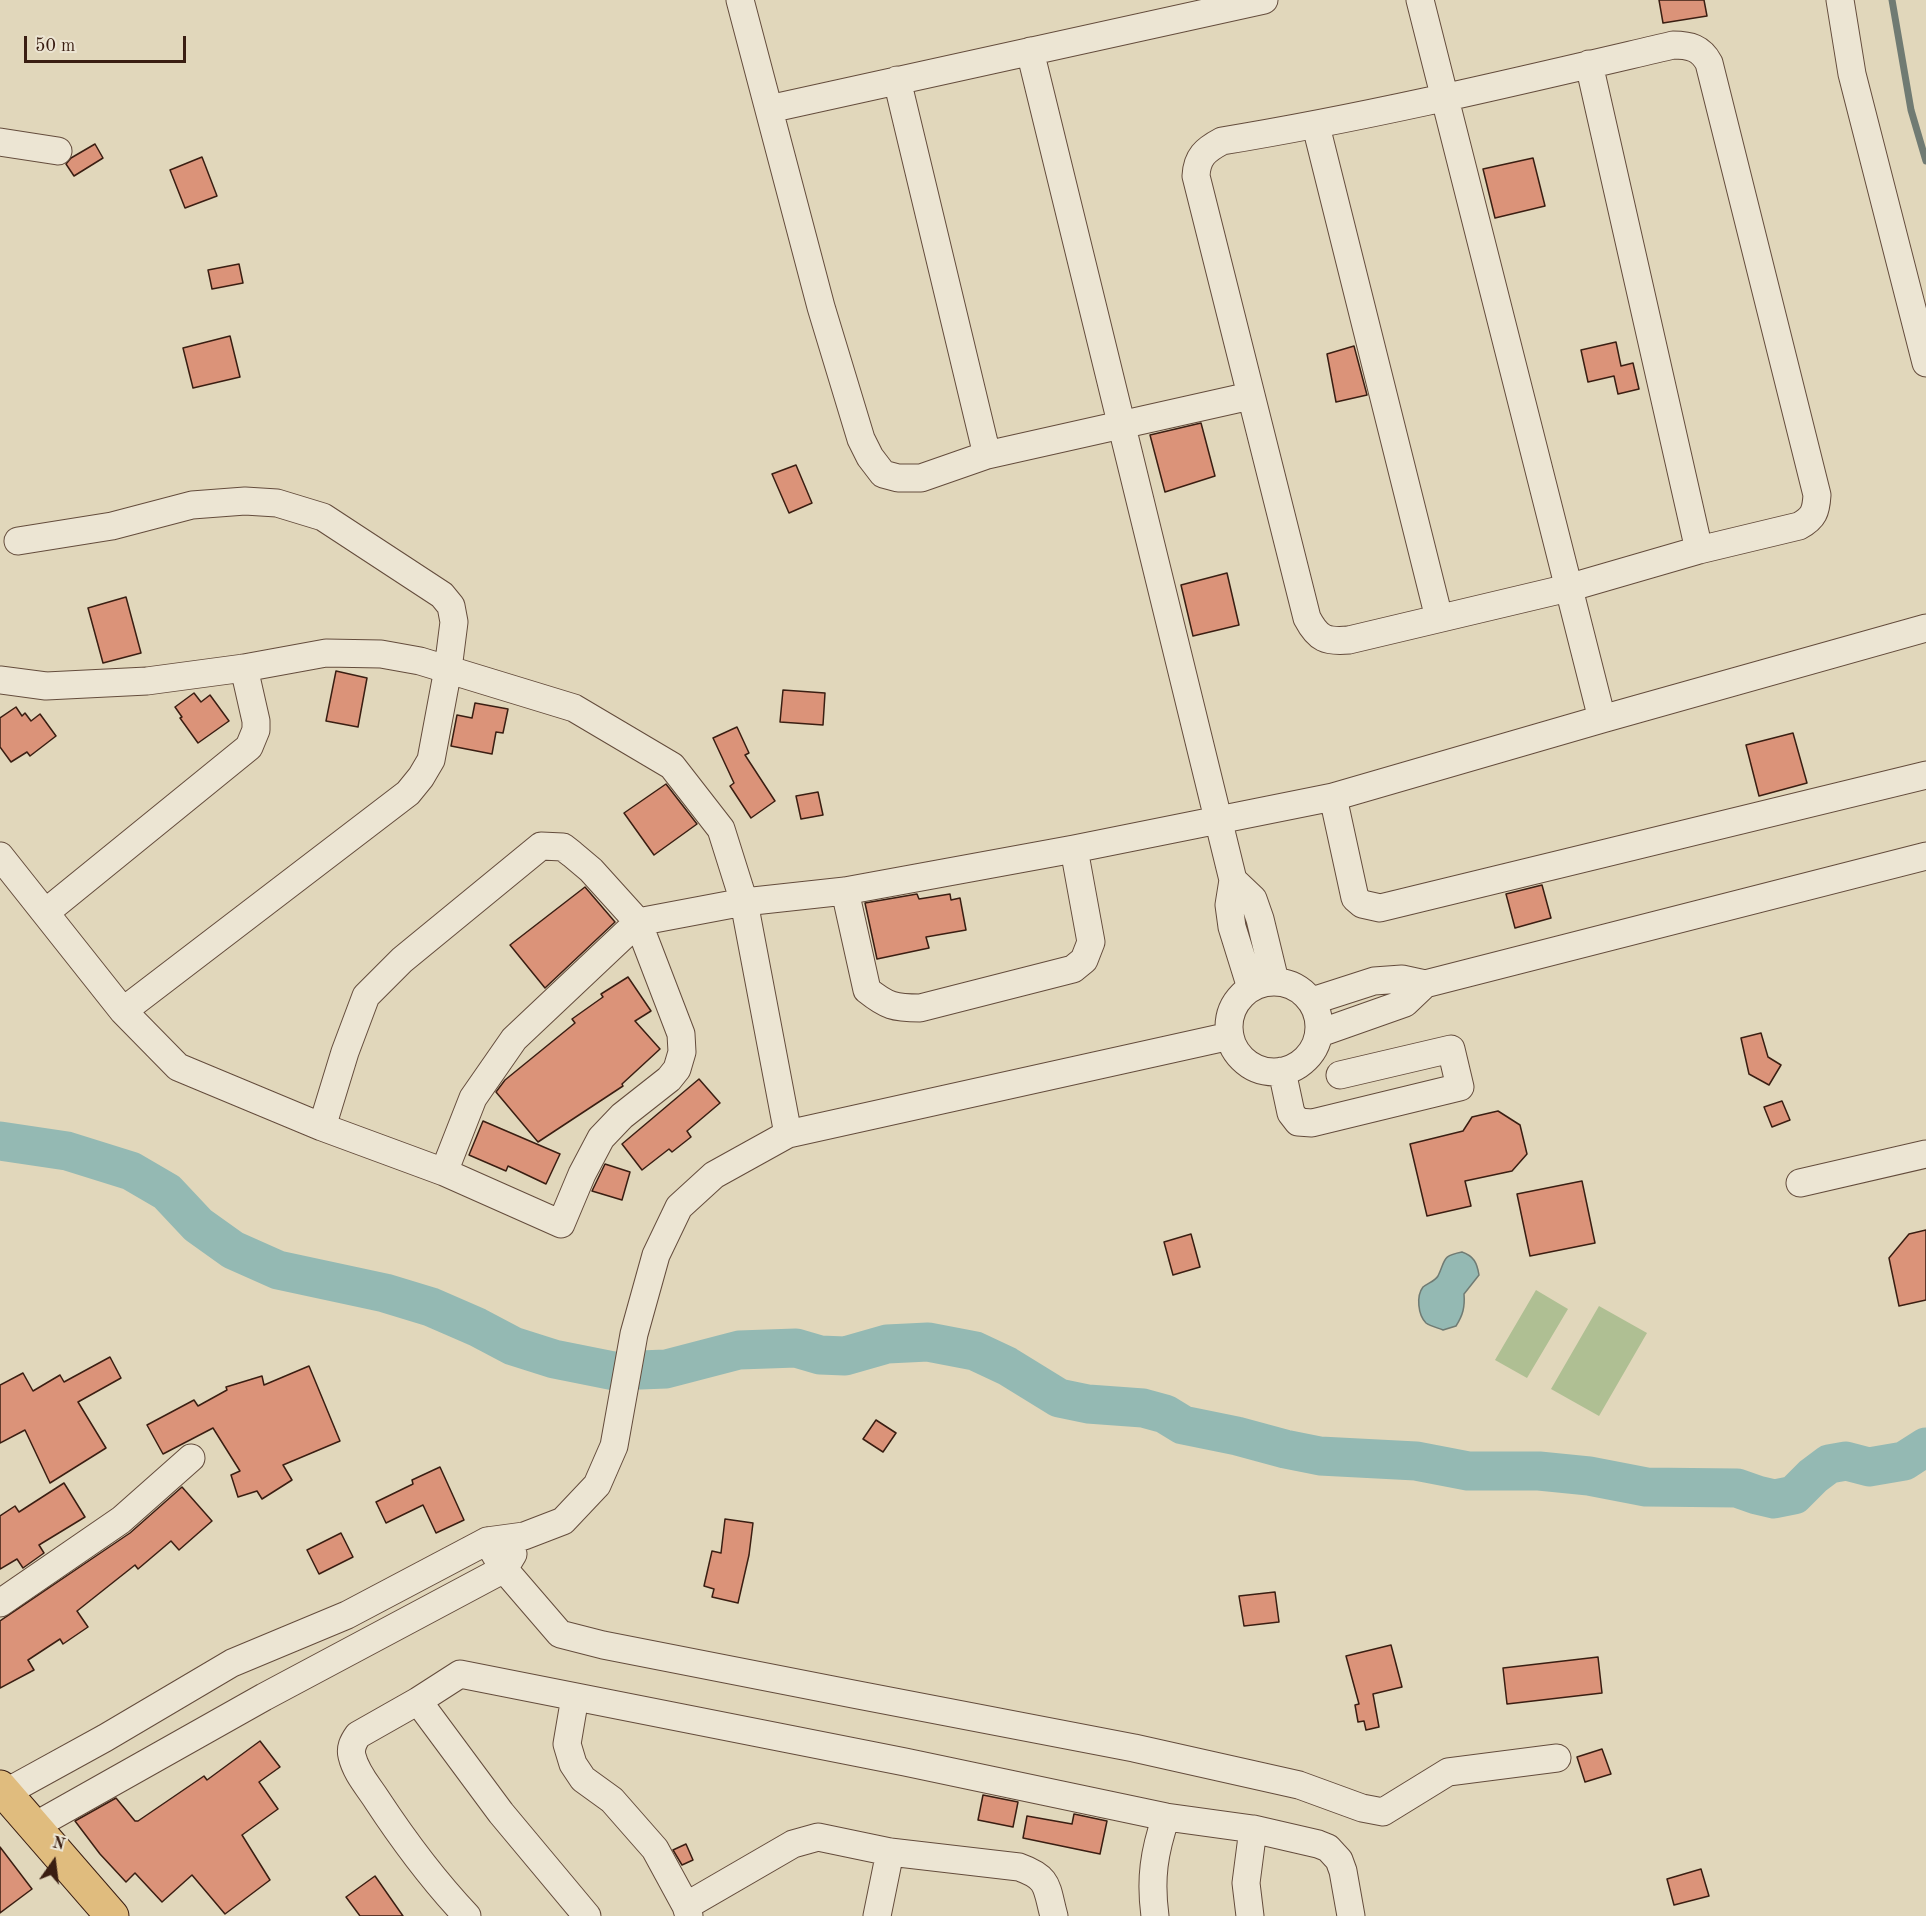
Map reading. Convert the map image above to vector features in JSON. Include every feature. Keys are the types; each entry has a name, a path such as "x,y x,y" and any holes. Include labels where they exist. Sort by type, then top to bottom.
{"main road":[{"path":"2,1790 112,1916"}],"street":[{"path":"740,0 821,307 861,439 870,457 883,474 898,478 921,477 987,455 1250,396"},
{"path":"768,109 1264,0"},
{"path":"1420,0 1602,718"},
{"path":"1840,0 1852,74 1926,363"},
{"path":"1673,45 1689,45 1705,55 1709,63 1817,495 1815,514 1810,520 1799,526 1699,550 1568,588 1349,640 1335,641 1322,638 1313,630 1307,618 1196,176 1198,158 1209,147 1222,141 1316,126 1445,98 1673,45"},
{"path":"1030,51 1233,880 1253,899 1260,919 1263,984"},
{"path":"1588,64 1699,550"},
{"path":"897,81 987,455"},
{"path":"1316,126 1439,618"},
{"path":"0,142 57,151"},
{"path":"18,541 112,526 192,505 245,501 277,503 323,517 442,595 451,606 454,622 448,669 431,760 421,777 408,793 123,1011"},
{"path":"444,1172 473,1098 514,1039 639,922 744,902 845,891 1074,849 1333,797 1602,718 1926,627"},
{"path":"0,680 46,686 147,681 244,668 326,653 381,654 420,661 574,708 672,766 721,829 744,902 789,1134"},
{"path":"46,912 249,747 256,730 256,721 244,668"},
{"path":"1333,797 1355,898 1362,904 1380,908 1926,775"},
{"path":"0,856 123,1011 178,1067 322,1126 444,1172 561,1224 582,1174 601,1138 622,1116 669,1079 678,1068 682,1052 681,1034 639,922 591,870 572,854 563,848 541,846 402,960 366,996 345,1052 322,1126"},
{"path":"845,891 867,990 881,1002 898,1008 920,1008 1073,969 1084,960 1091,942 1074,849"},
{"path":"1312,1001 1374,981 1402,979 1425,984 1926,856"},
{"path":"1263,984 1289,984 1302,990 1312,1001 1317,1011 1320,1033 1316,1047 1307,1059 1295,1067 1282,1071 1268,1071 1254,1067 1234,1048 1229,1022 1240,996 1263,984"},
{"path":"1320,1033 1405,1004 1425,984"},
{"path":"2,1790 105,1738 232,1664 347,1615 487,1541 524,1536 563,1521 597,1485 614,1446 634,1334 656,1255 679,1207 714,1175 789,1134 1230,1036"},
{"path":"1282,1071 1292,1113 1298,1122 1312,1123 1460,1087 1451,1049 1340,1075"},
{"path":"1376,1067 1385,1104"},
{"path":"1800,1183 1926,1154"},
{"path":"0,1603 122,1520 191,1458"},
{"path":"33,1827 314,1671 504,1569 524,1536"},
{"path":"487,1541 504,1569 560,1634 603,1645 1134,1748 1299,1785 1362,1808 1383,1812 1448,1772 1557,1758"},
{"path":"295,1637 314,1671"},
{"path":"467,1916 443,1890 402,1836 356,1769 351,1754 353,1743 358,1735 460,1674 905,1762 1166,1817 1253,1829 1318,1844 1333,1853 1339,1860 1351,1916"},
{"path":"575,1697 567,1744 573,1764 583,1779 612,1800 655,1849 687,1911 794,1844 818,1837 890,1852 1019,1867 1043,1879 1054,1916"},
{"path":"418,1701 501,1813 587,1916"},
{"path":"1155,1916 1151,1877 1166,1817"},
{"path":"1250,1916 1246,1883 1253,1829"},
{"path":"877,1916 890,1852"}],"green space":[{"path":"1536,1290 1568,1309 1527,1378 1495,1360"},
{"path":"1599,1306 1647,1333 1599,1416 1551,1389"}],"water":[{"path":"1462,1252 1474,1260 1479,1275 1464,1294 1463,1311 1456,1326 1443,1330 1423,1320 1419,1295 1423,1287 1438,1276 1447,1257"}],"building":[{"path":"1659,0 1704,0 1707,16 1663,23"},
{"path":"95,144 103,158 74,176 66,164 71,158"},
{"path":"202,157 217,196 185,208 170,170"},
{"path":"1533,158 1545,206 1495,218 1483,169"},
{"path":"239,264 243,283 212,289 208,270"},
{"path":"230,336 240,377 193,388 183,348"},
{"path":"1616,342 1621,366 1633,363 1639,389 1618,394 1614,376 1588,382 1581,350"},
{"path":"1354,346 1367,395 1336,402 1327,354"},
{"path":"1201,423 1215,476 1165,492 1150,435"},
{"path":"796,465 812,503 789,513 772,474"},
{"path":"1227,573 1239,625 1193,636 1181,585"},
{"path":"126,597 141,653 103,663 88,608"},
{"path":"336,671 367,678 358,727 326,721"},
{"path":"783,690 825,693 823,725 780,722"},
{"path":"194,693 201,702 210,695 229,721 198,743 175,707"},
{"path":"475,703 508,709 503,733 496,732 492,754 451,746 457,715 472,718"},
{"path":"16,707 22,716 25,713 31,721 40,714 56,736 30,756 27,752 11,762 0,747 0,718"},
{"path":"737,727 749,753 745,755 775,801 751,818 730,786 734,783 713,738"},
{"path":"1793,733 1807,783 1759,796 1746,745"},
{"path":"666,784 697,824 654,855 624,813"},
{"path":"818,792 823,815 801,819 796,796"},
{"path":"1542,885 1551,918 1515,928 1506,894"},
{"path":"585,887 615,922 545,988 510,945"},
{"path":"917,894 919,899 950,894 951,900 960,898 966,930 926,937 929,948 877,959 865,903"},
{"path":"628,977 651,1011 635,1021 660,1049 622,1084 623,1086 538,1142 496,1092 505,1080 575,1023 572,1019 603,997 601,994"},
{"path":"1761,1033 1768,1057 1781,1065 1769,1085 1749,1074 1741,1038"},
{"path":"699,1079 720,1103 687,1131 691,1137 672,1152 669,1149 642,1170 622,1144"},
{"path":"1782,1101 1790,1120 1772,1127 1764,1107"},
{"path":"1498,1111 1520,1125 1527,1154 1512,1171 1465,1181 1471,1206 1427,1216 1410,1144 1463,1131 1472,1117"},
{"path":"483,1121 560,1154 546,1184 508,1166 506,1171 469,1155"},
{"path":"605,1164 630,1172 622,1200 592,1191"},
{"path":"1582,1181 1595,1243 1530,1256 1517,1194"},
{"path":"1926,1230 1926,1300 1899,1306 1889,1258 1909,1234"},
{"path":"1191,1234 1200,1267 1173,1275 1164,1242"},
{"path":"110,1357 121,1378 78,1402 106,1448 50,1483 25,1430 0,1443 0,1385 23,1373 33,1391 60,1375 64,1382"},
{"path":"309,1366 340,1441 283,1465 292,1480 262,1499 257,1491 238,1497 231,1475 240,1471 213,1428 163,1454 147,1425 194,1400 198,1406 227,1390 226,1387 262,1376 264,1385"},
{"path":"876,1420 896,1433 883,1452 863,1439"},
{"path":"440,1467 464,1520 436,1533 423,1505 386,1523 376,1502 413,1484 412,1480"},
{"path":"64,1483 85,1517 39,1545 44,1553 23,1568 17,1559 0,1569 0,1516 15,1506 19,1512"},
{"path":"182,1487 212,1521 179,1550 171,1541 138,1569 135,1565 77,1611 88,1627 63,1644 60,1639 28,1660 34,1670 0,1688 0,1621 130,1533"},
{"path":"725,1519 753,1523 749,1555 738,1603 712,1597 714,1589 704,1586 712,1551 721,1553"},
{"path":"341,1533 353,1557 319,1574 307,1550"},
{"path":"1275,1592 1279,1622 1244,1626 1239,1596"},
{"path":"1391,1645 1402,1687 1373,1694 1379,1727 1366,1730 1364,1721 1358,1722 1355,1705 1359,1704 1346,1656"},
{"path":"1598,1657 1602,1693 1507,1704 1503,1668"},
{"path":"260,1741 280,1767 259,1782 278,1809 242,1835 270,1880 225,1914 192,1875 162,1902 135,1873 126,1882 100,1854 75,1821 116,1798 135,1821 138,1821 204,1776 207,1780"},
{"path":"1602,1749 1611,1774 1585,1782 1577,1757"},
{"path":"983,1795 1018,1802 1013,1827 978,1820"},
{"path":"1074,1814 1107,1821 1100,1854 1023,1838 1027,1816 1072,1824"},
{"path":"686,1844 693,1860 682,1865 673,1850"},
{"path":"0,1847 32,1889 0,1913"},
{"path":"1701,1869 1709,1896 1674,1905 1667,1879"},
{"path":"375,1876 403,1916 360,1916 346,1897"}],"waterway":[{"path":"1892,0 1911,110 1926,161"},
{"path":"0,1141 67,1151 131,1171 167,1192 198,1225 233,1250 278,1270 385,1293 431,1307 513,1346 554,1359 614,1371 666,1369 739,1350 796,1348 820,1355 845,1356 887,1344 928,1342 975,1351 1007,1366 1059,1398 1088,1404 1143,1408 1165,1414 1183,1425 1320,1456 1416,1461 1468,1471 1539,1471 1589,1476 1646,1487 1737,1488 1774,1499 1794,1495 1829,1464 1846,1461 1869,1467 1904,1461 1926,1447"}]}
